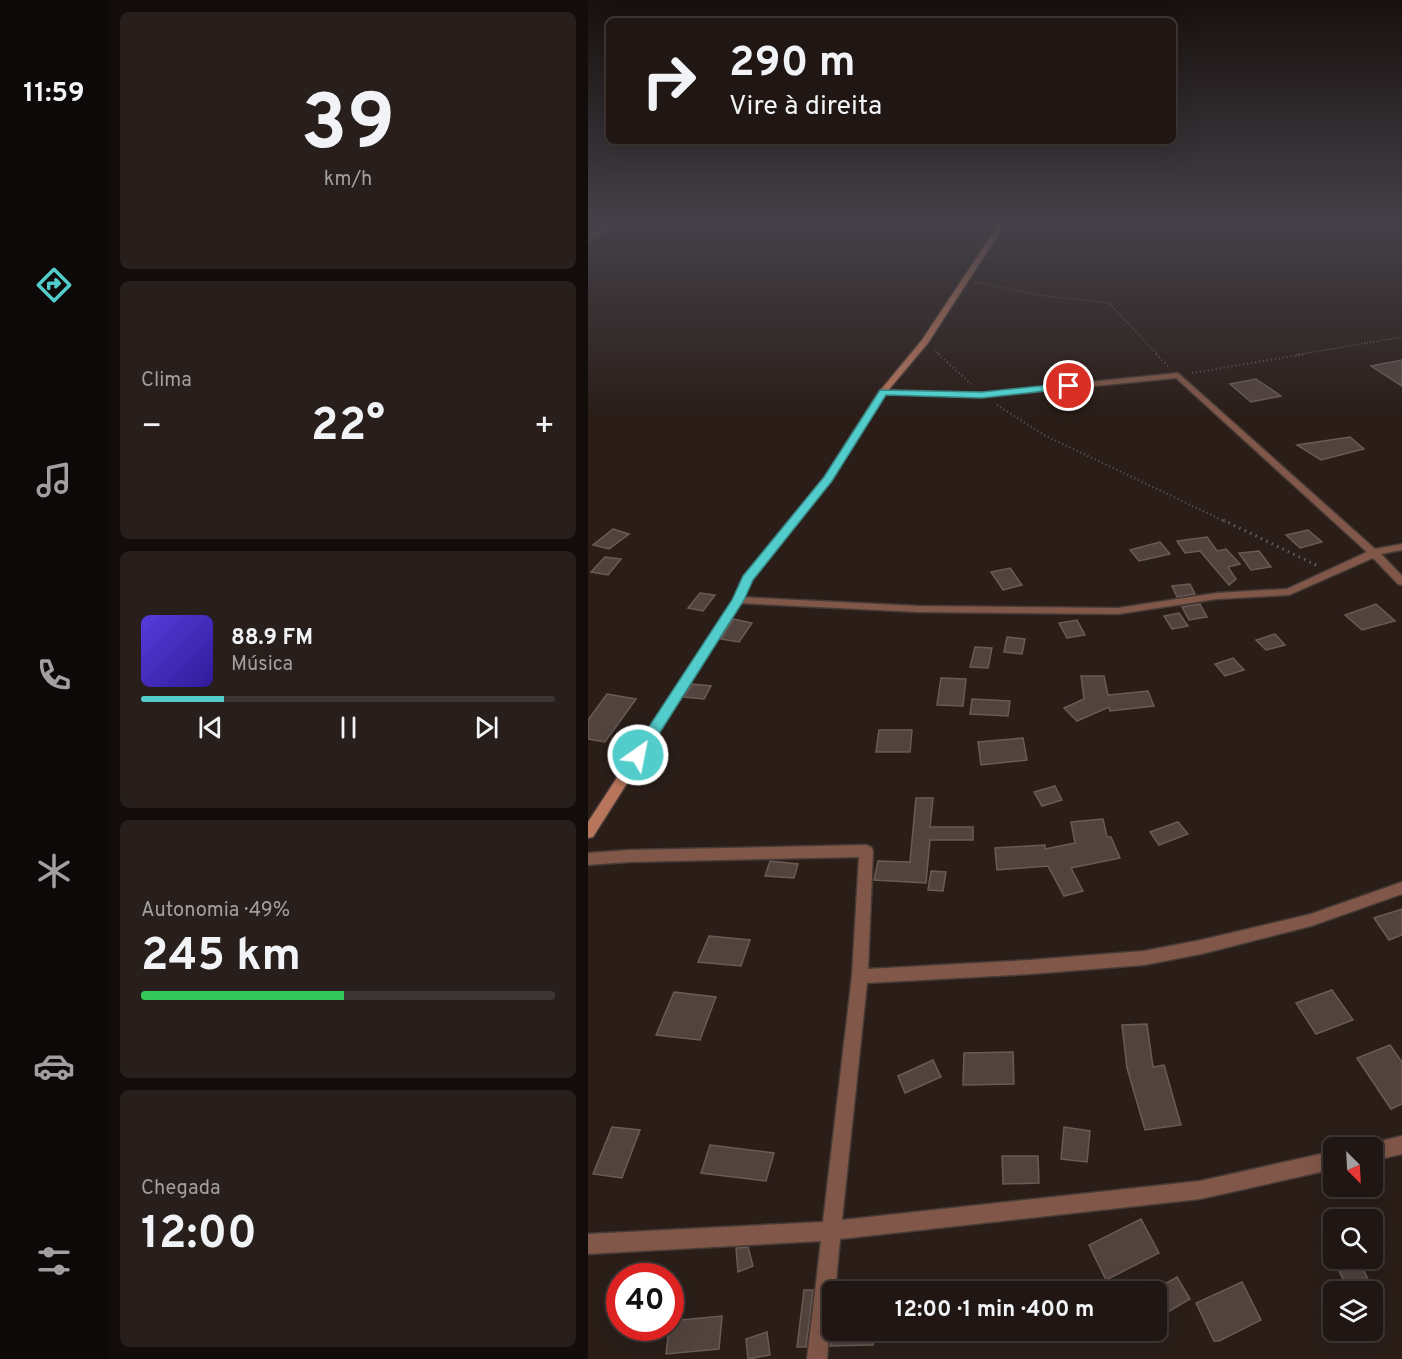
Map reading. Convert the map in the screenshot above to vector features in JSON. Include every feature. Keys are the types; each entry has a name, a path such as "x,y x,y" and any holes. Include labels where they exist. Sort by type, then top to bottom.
{"street":[{"path":"588,833 738,600 747,579 828,479 884,392 925,341 959,287"},
{"path":"884,392 982,395 1178,375 1375,554 1402,582"},
{"path":"738,600 918,609 1118,611 1217,596 1288,592 1380,550 1402,547"},
{"path":"588,859 629,856 866,851 860,976 817,1359"},
{"path":"860,976 1030,968 1144,958 1202,947 1311,920 1402,888"},
{"path":"1383,1149 1402,1145"},
{"path":"588,1245 830,1232 1200,1190 1323,1162"}],"path":[{"path":"1002,287 1045,296 1109,303 1178,375 1402,337"},
{"path":"925,341 982,395 1044,435 1333,573"}],"building":[{"path":"1402,360 1402,386 1371,366"},
{"path":"1256,379 1281,396 1251,402 1230,384"},
{"path":"1350,437 1364,449 1321,460 1297,445"},
{"path":"613,529 629,534 609,549 593,545"},
{"path":"1308,530 1322,542 1300,548 1286,535"},
{"path":"1207,537 1217,551 1226,549 1240,564 1228,567 1236,579 1229,585 1200,551 1185,553 1177,541"},
{"path":"1160,542 1170,554 1139,561 1130,550"},
{"path":"1259,551 1271,567 1251,570 1239,553"},
{"path":"605,557 621,559 608,575 591,572"},
{"path":"1010,568 1022,585 1003,590 991,572"},
{"path":"1190,584 1195,594 1177,597 1172,586"},
{"path":"700,593 715,595 703,611 688,608"},
{"path":"1200,604 1207,617 1189,620 1182,607"},
{"path":"1376,604 1395,621 1362,630 1345,615"},
{"path":"1179,613 1188,626 1172,629 1164,616"},
{"path":"733,619 752,623 739,642 721,639"},
{"path":"1077,620 1085,635 1067,638 1059,623"},
{"path":"1275,634 1285,645 1266,650 1256,640"},
{"path":"1007,637 1025,639 1022,654 1004,652"},
{"path":"975,647 992,648 988,668 970,667"},
{"path":"1233,658 1244,670 1225,676 1215,664"},
{"path":"1081,676 1104,676 1108,695 1148,691 1154,706 1110,711 1109,707 1077,721 1064,708 1084,699"},
{"path":"941,678 966,679 963,706 937,705"},
{"path":"692,684 711,686 704,699 684,697"},
{"path":"607,694 636,699 605,742 588,739 588,720"},
{"path":"972,699 1010,701 1008,716 970,714"},
{"path":"879,730 912,730 910,752 876,752"},
{"path":"1023,738 1027,760 981,765 978,742"},
{"path":"1055,786 1062,800 1042,806 1034,792"},
{"path":"916,798 933,798 930,827 973,827 973,840 930,840 926,883 874,880 878,861 910,862"},
{"path":"1103,819 1107,837 1111,837 1120,858 1071,868 1083,891 1064,896 1048,866 997,870 995,848 1045,845 1045,849 1075,843 1071,822"},
{"path":"1178,822 1188,834 1159,845 1150,832"},
{"path":"770,861 798,864 794,878 765,876"},
{"path":"931,871 946,872 943,891 928,890"},
{"path":"1402,909 1402,935 1389,940 1374,918"},
{"path":"709,936 750,940 741,966 698,962"},
{"path":"1332,990 1353,1020 1316,1034 1296,1003"},
{"path":"674,992 716,997 700,1040 656,1035"},
{"path":"1147,1024 1153,1067 1164,1065 1181,1125 1145,1130 1127,1068 1122,1025"},
{"path":"1390,1045 1402,1062 1402,1104 1391,1109 1357,1058"},
{"path":"1013,1052 1014,1084 963,1085 964,1053"},
{"path":"933,1060 941,1077 905,1093 898,1076"},
{"path":"612,1127 640,1130 622,1178 593,1174"},
{"path":"1064,1127 1090,1131 1087,1162 1061,1159"},
{"path":"710,1145 774,1153 766,1181 701,1173"},
{"path":"1002,1156 1038,1156 1039,1183 1003,1184"},
{"path":"1141,1219 1159,1253 1106,1280 1089,1245"},
{"path":"748,1247 753,1266 738,1272 736,1248"},
{"path":"1338,1269 1363,1269 1369,1281 1344,1281"},
{"path":"1177,1277 1190,1299 1167,1313 1167,1283"},
{"path":"1242,1282 1261,1320 1219,1341 1214,1341 1196,1303"},
{"path":"804,1290 813,1290 806,1347 797,1347"},
{"path":"722,1316 719,1349 666,1354 668,1341 684,1341 684,1320"},
{"path":"767,1332 770,1355 748,1359 746,1339"},
{"path":"830,1341 873,1341 873,1345 830,1346"}],"route":[{"path":"638,755 738,600 747,579 828,479 884,392 982,395 1069,386"}]}
